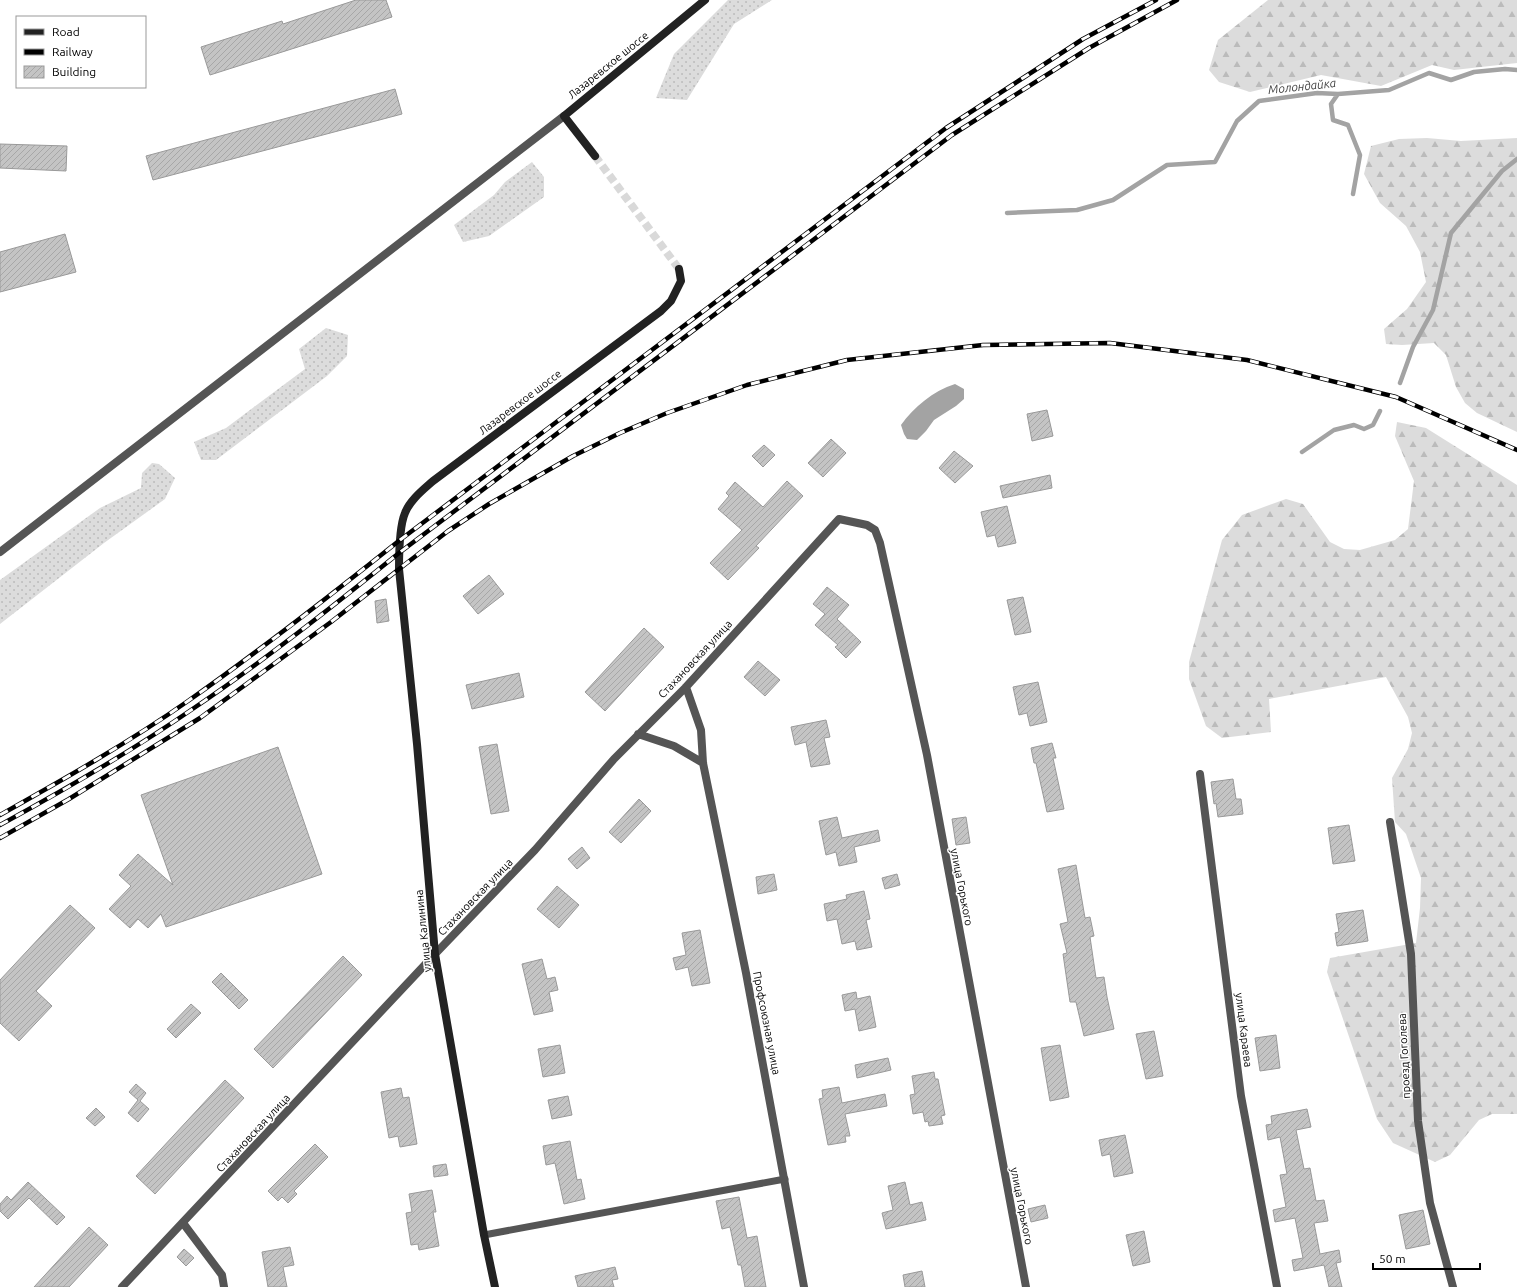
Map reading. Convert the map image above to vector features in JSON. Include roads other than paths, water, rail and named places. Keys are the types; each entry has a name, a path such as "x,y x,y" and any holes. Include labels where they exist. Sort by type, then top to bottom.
{"street":[{"name":"Лазаревское шоссе","path":"564,116 705,0"},
{"path":"0,552 564,116 594,156"},
{"name":"Лазаревское шоссе","path":"399,569 400,540 405,513 415,497 433,481 661,311 671,301 681,281 679,269"},
{"name":"Стахановская улица","path":"122,1287 435,954 535,850 614,758 686,687 840,519"},
{"name":"улица Горького","path":"840,519 867,525 875,530 880,544 927,755 1026,1287"},
{"name":"улица Калинина","path":"399,569 417,744 435,954 484,1235 495,1287"},
{"name":"Профсоюзная улица","path":"686,687 701,730 703,763 746,973 804,1287"},
{"path":"638,734 674,746 703,763"},
{"name":"улица Караева","path":"1200,774 1241,1096 1277,1287"},
{"name":"проезд Гоголева","path":"1390,822 1411,954 1418,1121 1430,1203 1453,1287"},
{"path":"183,1223 222,1274 224,1287"}],"lane":[{"path":"484,1235 785,1179"}],"waterway":[{"name":"Молондайка","path":"1007,213 1077,210 1113,200 1167,165 1215,162 1237,121 1259,101 1317,93 1338,94 1389,90 1429,73 1451,80 1474,72 1505,69 1517,70"},
{"path":"1338,94 1331,104 1333,120 1348,125 1360,155 1353,194"},
{"path":"1400,383 1413,347 1433,310 1451,233 1502,171 1517,159"},
{"path":"1302,452 1334,430 1354,425 1364,429 1373,425 1380,411"}],"tunnel":[{"path":"595,156 679,269"}],"railway":[{"path":"0,815 119,746 215,682 296,622 400,540 946,128 1083,39 1156,0"},
{"path":"0,825 123,754 171,724 247,671 399,553 952,135 1089,48 1177,0"},
{"path":"0,838 69,799 200,718 331,622 448,531 489,504 573,456 620,433 667,413 747,385 847,360 983,345 1110,343 1247,360 1396,397 1517,450"}]}
